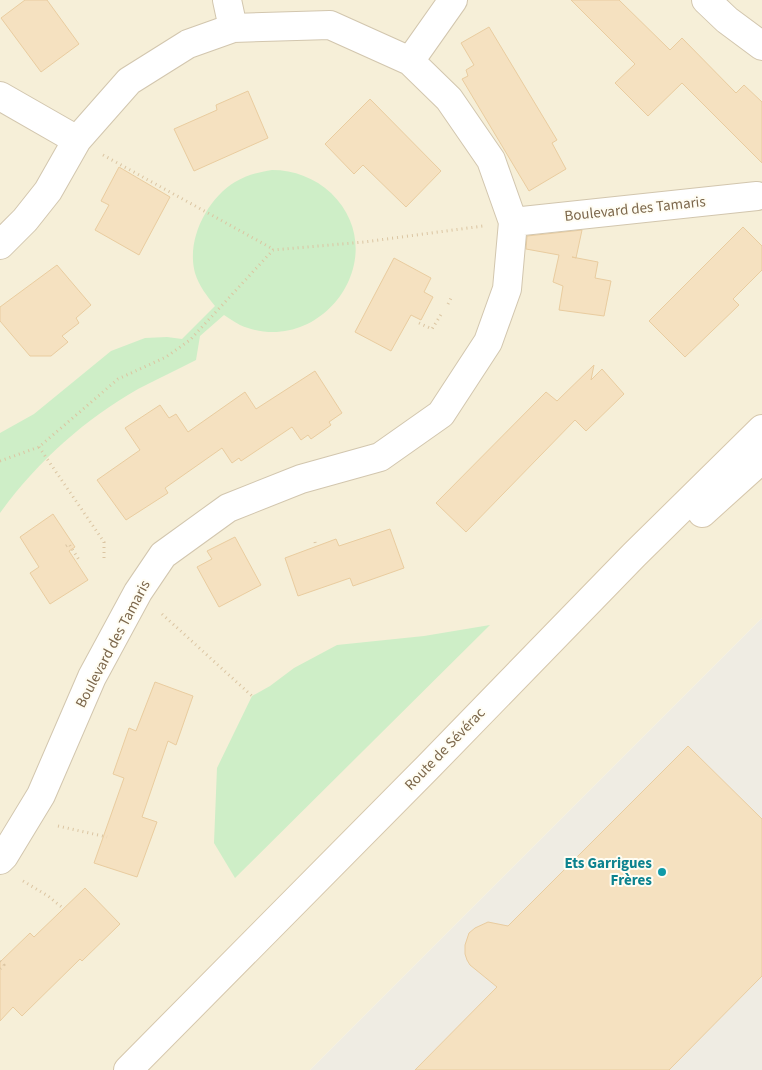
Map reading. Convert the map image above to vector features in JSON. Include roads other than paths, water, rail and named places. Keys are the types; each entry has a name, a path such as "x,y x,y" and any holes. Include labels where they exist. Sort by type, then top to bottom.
{"street":[{"path":"227,0 233,28"},
{"path":"410,61 453,0"},
{"path":"706,0 727,20 762,46"},
{"name":"Boulevard des Tamaris","path":"0,245 25,220 48,192 77,140 129,81 188,44 233,28 330,25 410,61 449,99 491,160 513,222 507,289 488,342 441,414 380,457 301,479 228,508 163,555 138,592 92,678 41,796 1,855"},
{"path":"0,96 77,140"},
{"name":"Boulevard des Tamaris","path":"513,222 757,196"},
{"name":"Route de Sévérac","path":"128,1070 419,776 634,555 762,429"},
{"name":"Route de Sévérac","path":"151,1070 584,626 687,526 762,459"}],"place":[{"name":"Ets Garrigues Frères","path":"662,872"}]}
